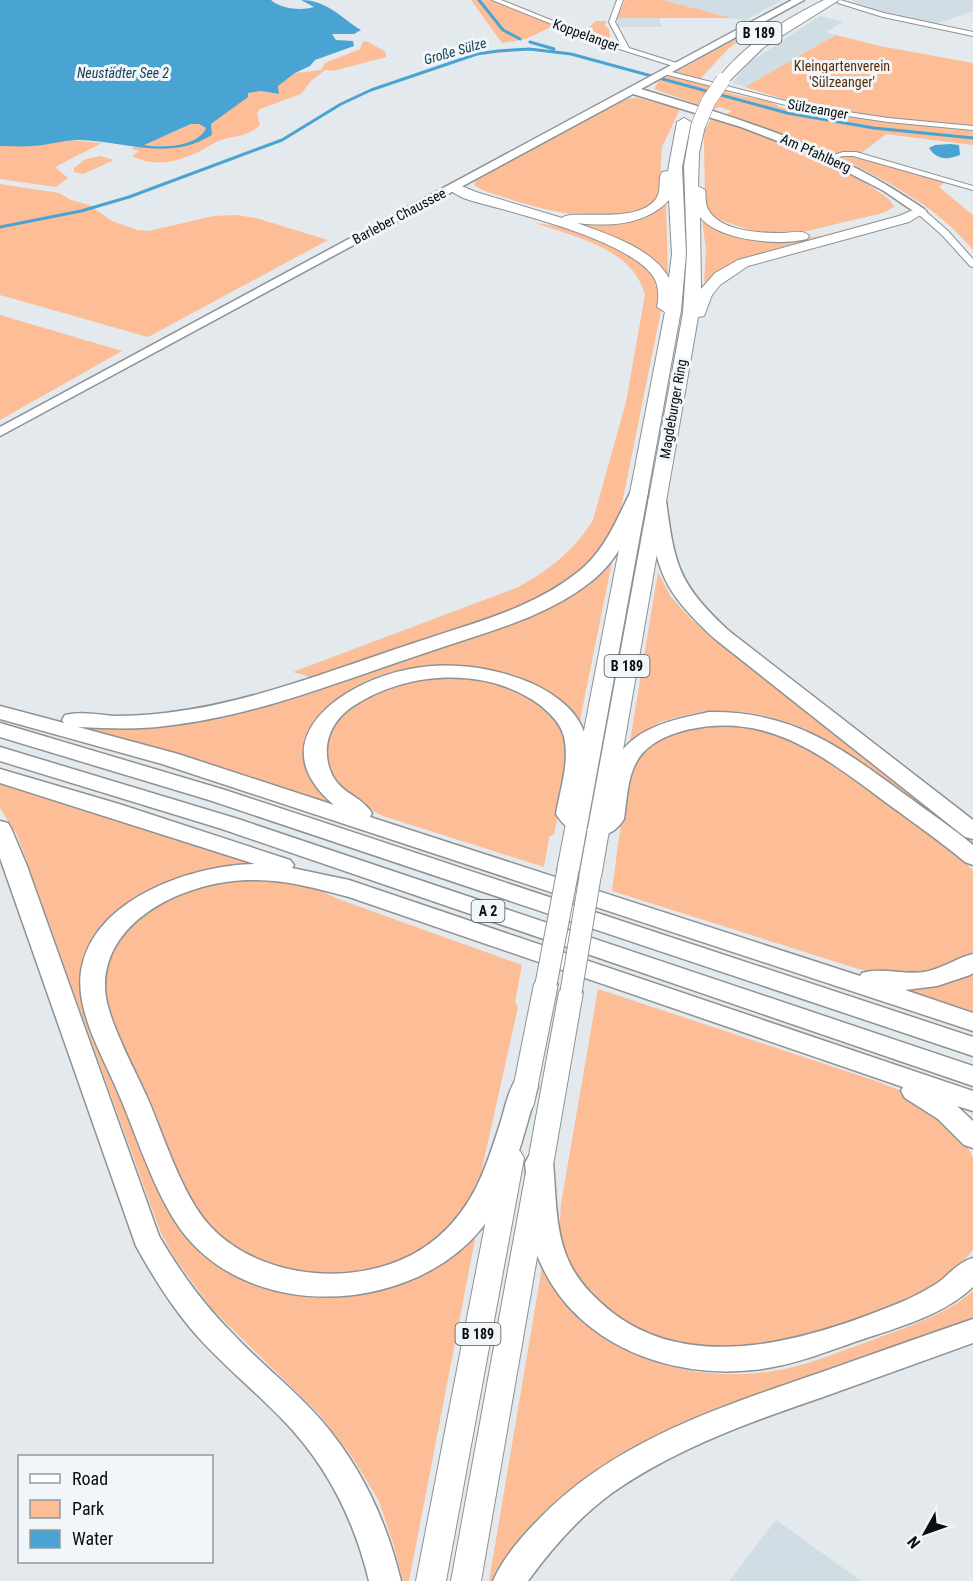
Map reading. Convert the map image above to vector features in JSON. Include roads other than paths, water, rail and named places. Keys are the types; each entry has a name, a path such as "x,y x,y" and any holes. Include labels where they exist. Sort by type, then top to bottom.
{"highway":[{"name":"Magdeburger Ring","path":"539,1163 598,830 648,497 679,254 675,167 684,122 695,100 752,38 815,0"},
{"name":"Magdeburger Ring","path":"525,1086 576,823 648,497 687,333 695,263 690,181 691,151 698,126 717,78 756,47 806,13 819,11 840,1"},
{"path":"454,186 478,191 561,217 606,220 631,216 655,207 666,193 667,170 675,167"},
{"path":"690,181 697,187 701,208 710,219 726,228 754,235 780,238 814,235 897,213 920,212"},
{"path":"454,186 471,195 603,238 640,256 656,270 664,282 666,298 663,320 670,328"},
{"path":"687,333 697,328 701,301 709,286 737,266 766,255 904,219 920,212"},
{"path":"0,711 113,723 160,721 204,715 298,689 497,622 557,596 591,572 648,497"},
{"path":"648,497 669,570 677,589 695,611 722,635 973,832"},
{"path":"425,842 376,821 342,801 324,782 316,757 318,734 334,710 368,688 414,674 448,672 492,677 522,687 552,704 565,719 574,736 575,759 567,814 576,823"},
{"path":"0,711 170,759 973,1022"},
{"path":"598,830 613,819 622,769 626,760 641,743 662,730 684,722 706,718 737,718 770,723 811,740 878,786 973,857"},
{"name":"A 2","path":"0,730 248,805 973,1047"},
{"name":"A 2","path":"0,754 230,824 973,1076"},
{"path":"0,776 111,809 973,1101"},
{"path":"0,828 146,1238 168,1276 196,1314 229,1350 294,1412 327,1450 359,1503 376,1546 385,1581"},
{"path":"356,891 270,873 243,872 206,877 172,888 144,903 117,927 100,953 92,987 100,1018 179,1204 201,1236 237,1265 262,1275 300,1284 332,1286 357,1283 382,1278 411,1267 443,1249 476,1215 487,1196 525,1086"},
{"path":"794,963 876,980 900,982 937,978 973,962"},
{"path":"853,1059 929,1099 955,1119 973,1138"},
{"name":"B 189","path":"431,1581 525,1086"},
{"path":"539,1163 549,1248 559,1272 571,1290 587,1309 616,1330 651,1347 675,1354 732,1360 802,1348 915,1308 947,1291 973,1269"},
{"name":"B 189","path":"466,1581 539,1163"},
{"path":"509,1581 542,1537 582,1497 612,1474 648,1453 712,1424 973,1331"}],"street":[{"name":"Koppelanger","path":"495,0 588,38 679,65"},
{"path":"620,0 612,22 627,50"},
{"name":"Barleber Chaussee","path":"0,432 798,0"},
{"path":"840,1 873,13 973,34"},
{"name":"Sülzeanger","path":"660,76 801,107 888,120 973,128"},
{"name":"Am Pfahlberg","path":"632,90 760,129 829,158 877,183 920,212 945,233 973,264"},
{"path":"829,158 845,154 856,155 973,188"}],"water":[{"name":"Neustädter See 2","path":"0,0 271,0 292,8 314,7 301,0 326,6 361,30 354,34 332,34 336,40 353,41 354,46 315,60 310,66 295,73 278,86 279,94 261,91 248,93 248,97 211,124 212,135 195,143 162,149 79,140 33,146 0,146","holes":["191,124 199,124 206,128 202,134 188,143 169,146 144,145"]},
{"path":"935,145 959,145 960,155 943,158 935,155 929,148"}],"waterway":[{"path":"479,0 503,30 520,39"},
{"path":"530,42 554,49"},
{"name":"Große Sülze","path":"0,227 81,211 129,197 282,140 341,104 371,90 477,54 498,51 529,49 571,54 787,113 874,128 973,138"}],"park label":[{"name":"Kleingartenverein 'Sülzeanger'","path":"842,74"}]}
